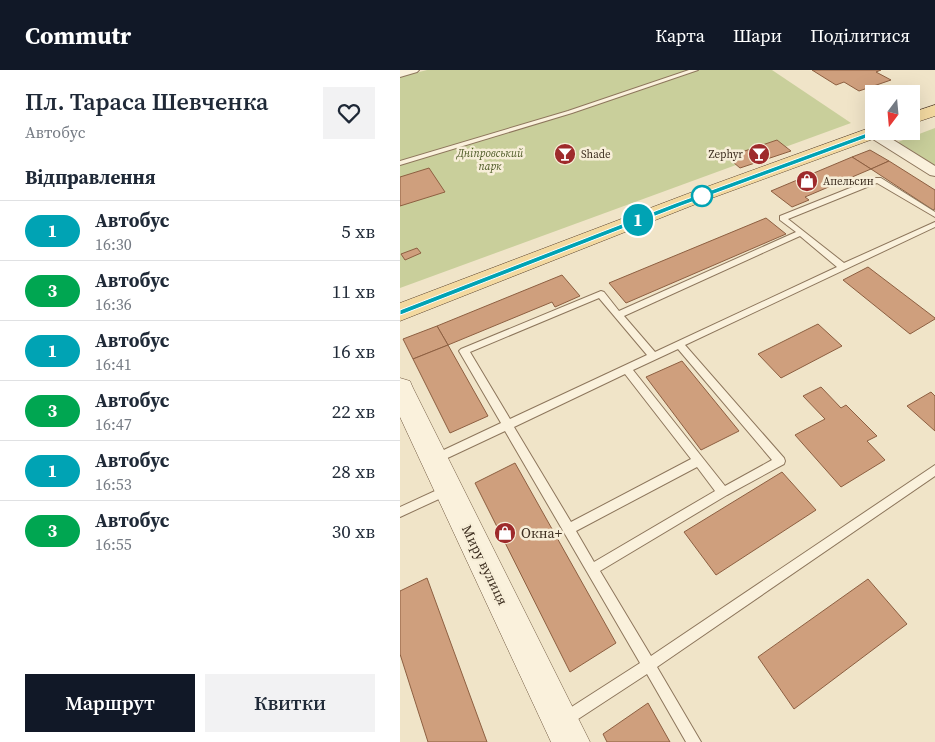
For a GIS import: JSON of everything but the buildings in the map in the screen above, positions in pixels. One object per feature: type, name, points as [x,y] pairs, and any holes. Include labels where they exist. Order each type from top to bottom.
[{"type":"main road","points":[[920,116],[935,110]]},
{"type":"main road","points":[[400,312],[694,198],[865,136]]},
{"type":"street","points":[[400,73],[412,70]]},
{"type":"street","points":[[887,140],[935,172]]},
{"type":"street","name":"Миру вулиця","points":[[400,388],[566,732]]},
{"type":"lane","points":[[400,164],[570,112],[696,70]]},
{"type":"lane","points":[[843,267],[800,234],[783,218],[878,180],[935,215]]},
{"type":"lane","points":[[434,460],[935,224]]},
{"type":"lane","points":[[618,314],[800,234]]},
{"type":"lane","points":[[653,356],[601,294],[464,351],[694,742]]},
{"type":"lane","points":[[593,570],[723,492],[780,461],[679,344]]},
{"type":"lane","points":[[627,369],[723,492]]},
{"type":"lane","points":[[569,529],[698,461]]},
{"type":"lane","points":[[566,732],[649,665],[935,470]]},
{"type":"lane","points":[[400,512],[449,490]]},
{"type":"green space","name":"Дніпровський парк","points":[[427,70],[772,70],[851,123],[400,288],[400,77]]},
{"type":"green space","points":[[935,128],[935,165],[898,142],[903,140],[920,140],[920,134]]},
{"type":"bus line","name":"1","points":[[400,312],[679,204],[865,136]]},
{"type":"place","name":"Shade","points":[[565,154]]},
{"type":"place","name":"Zephyr","points":[[759,154]]},
{"type":"place","name":"Апельсин","points":[[807,181]]},
{"type":"place","name":"Окна+","points":[[505,533]]}]
